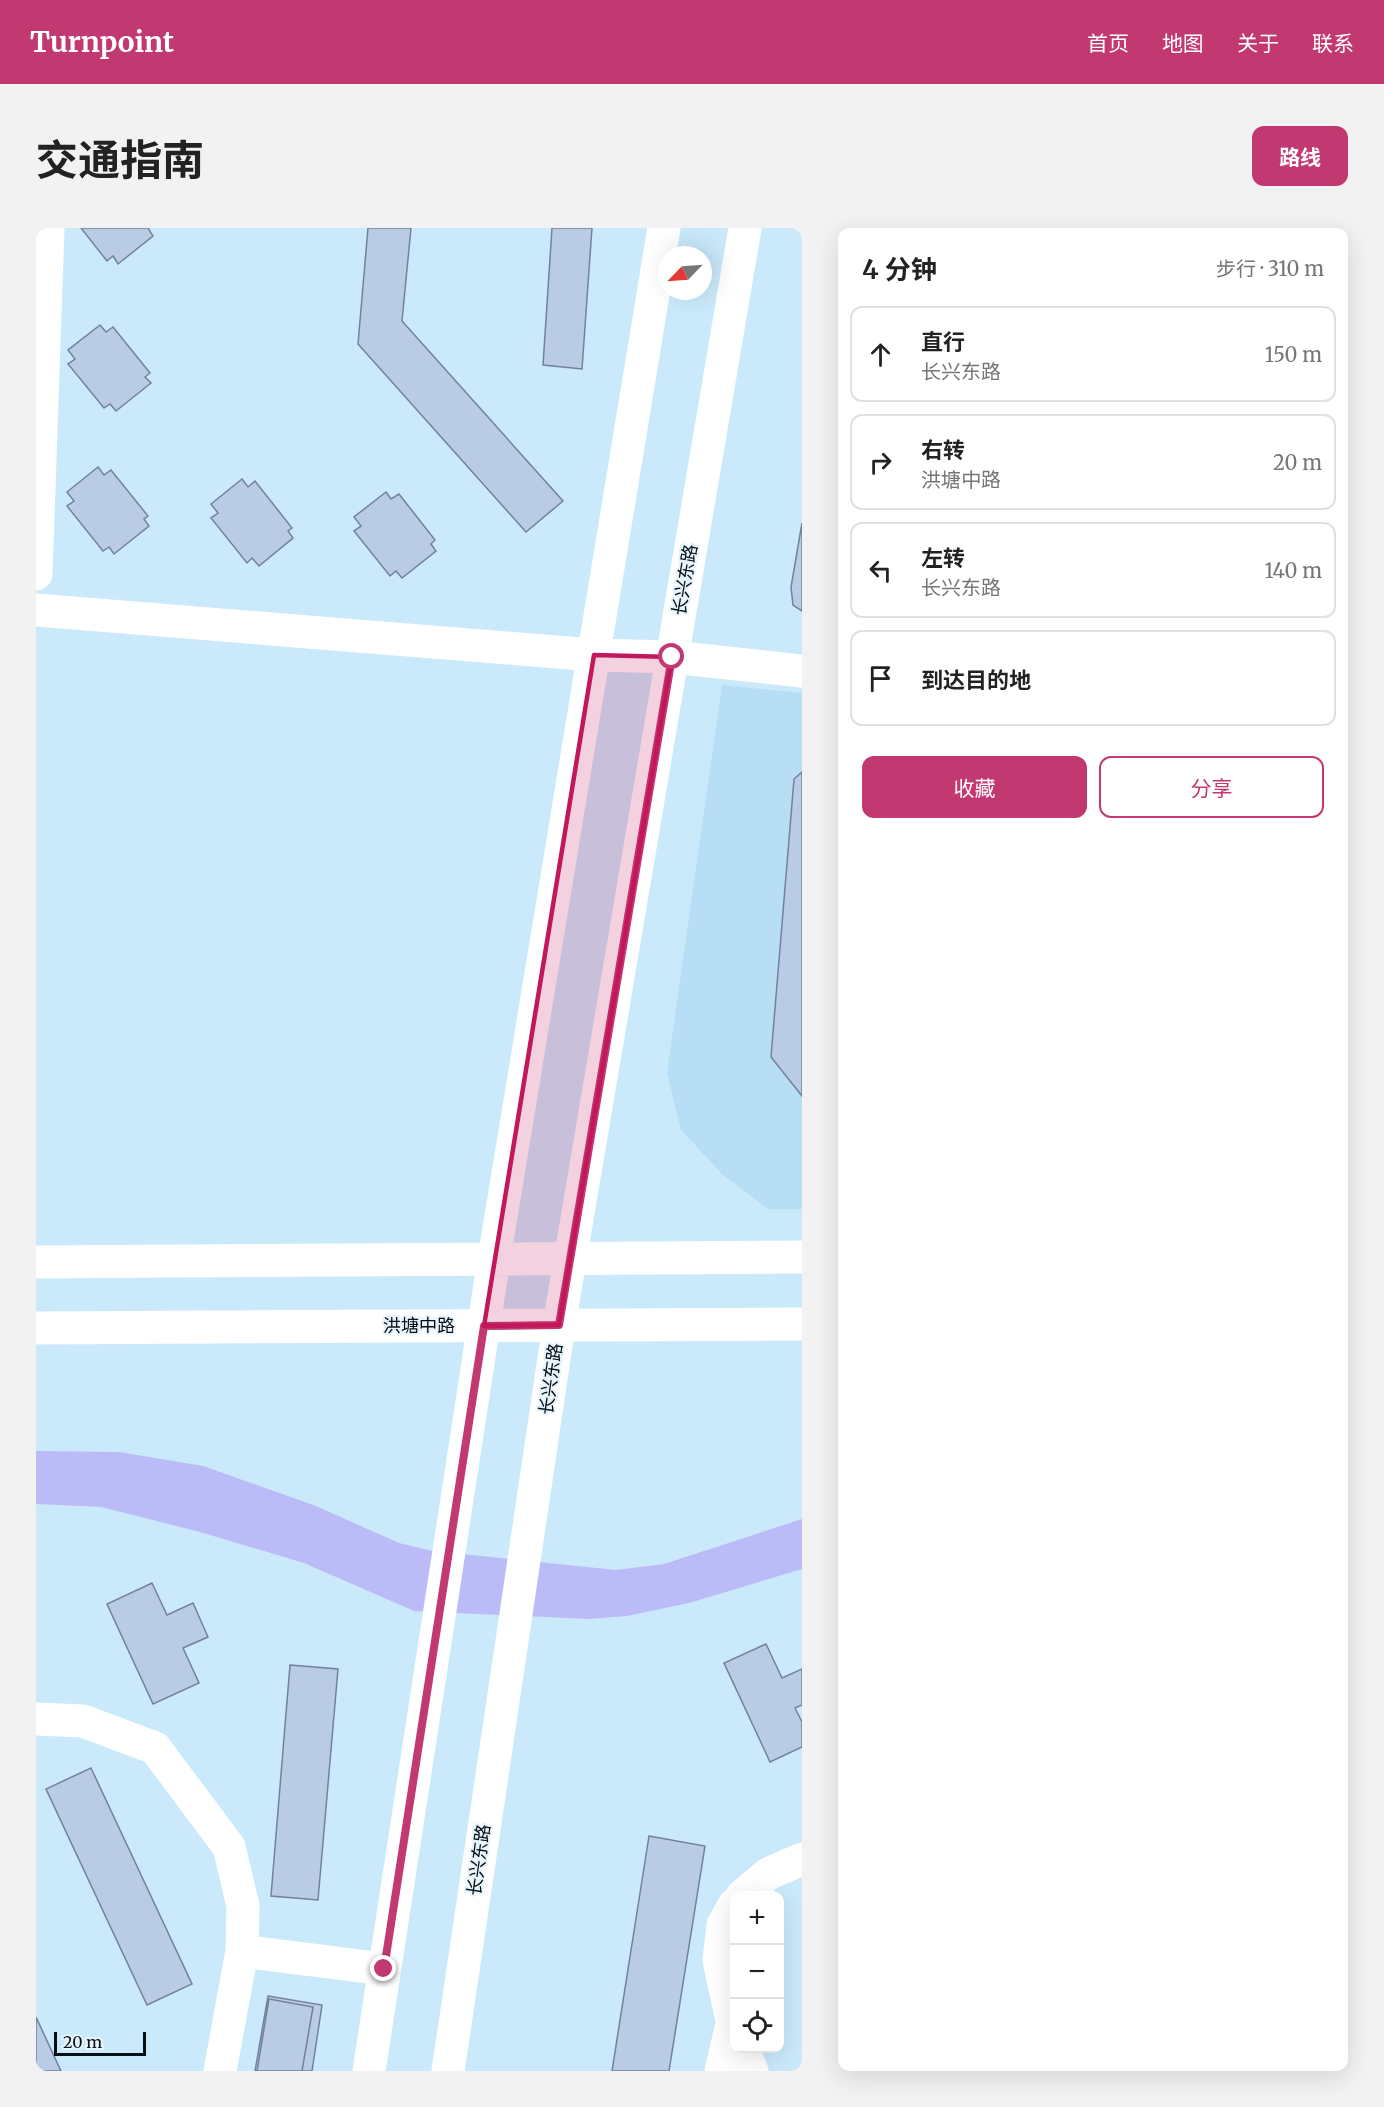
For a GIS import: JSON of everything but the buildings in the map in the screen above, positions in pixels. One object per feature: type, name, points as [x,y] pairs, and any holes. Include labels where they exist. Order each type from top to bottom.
[{"type":"main road","points":[[36,574],[48,228]]},
{"type":"main road","points":[[369,2071],[494,1259],[664,228]]},
{"type":"main road","name":"长兴东路","points":[[448,2071],[559,1325],[745,228]]},
{"type":"main road","points":[[36,610],[594,656],[672,657],[802,671]]},
{"type":"main road","points":[[36,1262],[802,1257]]},
{"type":"main road","name":"洪塘中路","points":[[36,1328],[802,1324]]},
{"type":"main road","points":[[36,1719],[83,1721],[155,1748],[229,1847],[243,1906],[242,1952],[220,2071]]},
{"type":"main road","points":[[748,1891],[768,1874],[802,1859]]},
{"type":"main road","points":[[730,1914],[723,1926],[719,1960],[730,2008]]},
{"type":"main road","points":[[242,1952],[384,1969]]},
{"type":"main road","points":[[721,2071],[730,2049]]},
{"type":"main road","points":[[744,2053],[752,2071]]},
{"type":"highlighted area","points":[[594,655],[672,657],[559,1325],[484,1326]]},
{"type":"shaded area","points":[[722,685],[802,693],[802,1209],[768,1209],[722,1174],[681,1130],[667,1073]]},
{"type":"water","points":[[36,1451],[119,1452],[203,1466],[316,1506],[399,1543],[433,1551],[616,1570],[664,1564],[802,1519],[802,1569],[689,1603],[627,1616],[588,1619],[414,1611],[304,1563],[200,1532],[101,1507],[36,1504]]},
{"type":"route","points":[[384,1969],[484,1326],[559,1325],[672,657]]}]
